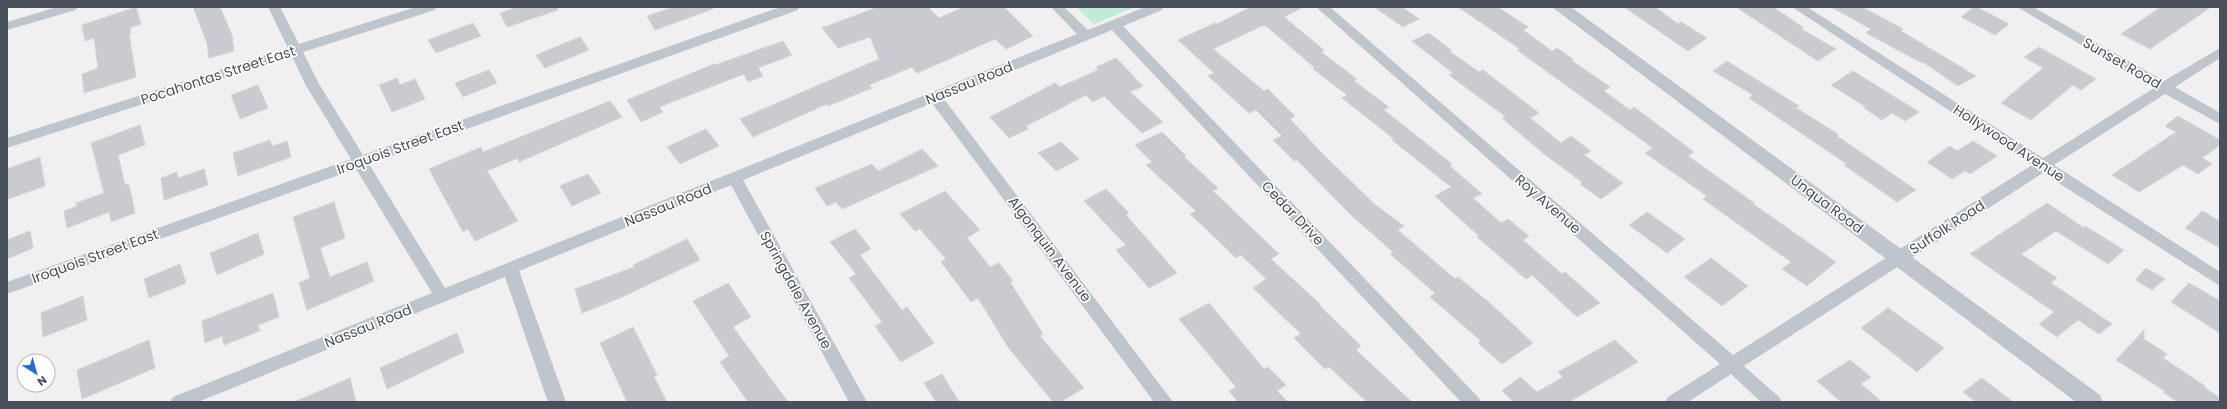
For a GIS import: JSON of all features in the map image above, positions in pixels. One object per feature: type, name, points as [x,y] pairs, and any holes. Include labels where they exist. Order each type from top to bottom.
[{"type":"street","points":[[7,26],[71,7]]},
{"type":"street","points":[[274,7],[312,84],[442,296]]},
{"type":"street","name":"Pocahontas Street East","points":[[7,143],[430,7]]},
{"type":"street","name":"Iroquois Street East","points":[[7,288],[793,7]]},
{"type":"street","points":[[1057,7],[1086,36]]},
{"type":"street","name":"Nassau Road","points":[[179,402],[1157,7]]},
{"type":"street","name":"Roy Avenue","points":[[1322,7],[1699,335],[1773,402]]},
{"type":"street","name":"Unqua Road","points":[[1560,7],[2092,402]]},
{"type":"street","name":"Hollywood Avenue","points":[[1798,7],[2220,280]]},
{"type":"street","name":"Sunset Road","points":[[2024,7],[2220,119]]},
{"type":"street","name":"Cedar Drive","points":[[1114,24],[1472,402]]},
{"type":"street","name":"Suffolk Road","points":[[1674,402],[2220,52]]},
{"type":"street","name":"Algonquin Avenue","points":[[935,97],[1164,402]]},
{"type":"street","name":"Springdale Avenue","points":[[734,178],[858,402]]},
{"type":"street","points":[[510,268],[557,402]]},
{"type":"green space","points":[[1076,7],[1135,7],[1094,24]]},
{"type":"building","points":[[136,7],[141,24],[130,28],[131,34],[129,34],[136,77],[84,93],[82,74],[98,68],[94,38],[85,41],[82,25]]},
{"type":"building","points":[[193,7],[220,7],[232,35],[234,51],[209,58],[207,43]]},
{"type":"building","points":[[517,7],[557,7],[558,10],[507,27],[500,13]]},
{"type":"building","points":[[674,7],[712,7],[713,9],[655,30],[647,16]]},
{"type":"building","points":[[878,7],[928,7],[939,18],[964,7],[1004,7],[1033,36],[1006,49],[995,39],[917,73],[912,67],[869,85],[872,88],[828,106],[827,104],[753,137],[740,119],[879,59],[870,37],[838,48],[822,28]]},
{"type":"building","points":[[1251,7],[1303,7],[1284,17],[1324,50],[1321,52],[1357,79],[1354,81],[1389,107],[1384,110],[1452,164],[1450,166],[1482,194],[1473,198],[1501,223],[1508,219],[1529,236],[1523,240],[1562,274],[1565,272],[1600,303],[1577,317],[1532,275],[1526,279],[1477,237],[1479,236],[1435,196],[1451,187],[1342,98],[1347,95],[1313,69],[1315,68],[1266,26],[1262,26],[1213,49],[1264,91],[1268,89],[1295,116],[1290,119],[1319,150],[1373,203],[1404,226],[1398,230],[1455,279],[1458,277],[1492,305],[1533,343],[1502,364],[1478,343],[1481,341],[1430,297],[1435,293],[1390,254],[1393,252],[1352,216],[1297,160],[1294,161],[1273,140],[1282,136],[1256,110],[1249,113],[1208,76],[1214,73],[1178,40],[1215,23],[1217,24]]},
{"type":"building","points":[[1374,7],[1402,7],[1419,19],[1403,27]]},
{"type":"building","points":[[1458,7],[1498,7],[1528,27],[1523,30],[1552,51],[1557,48],[1573,59],[1571,60],[1610,87],[1604,91],[1630,110],[1634,107],[1694,152],[1688,156],[1836,262],[1807,286],[1782,269],[1791,262],[1703,199],[1707,196],[1645,153],[1653,148],[1517,50],[1520,49]]},
{"type":"building","points":[[1624,7],[1655,7],[1678,24],[1681,22],[1707,38],[1688,51]]},
{"type":"building","points":[[1736,7],[1773,7],[1804,28],[1801,29],[1836,49],[1818,61]]},
{"type":"building","points":[[1831,7],[1862,7],[1903,29],[1901,31],[1976,76],[1958,86],[1923,62],[1922,63],[1866,33],[1871,29]]},
{"type":"building","points":[[1974,7],[1977,7],[2009,24],[1995,35],[1961,17]]},
{"type":"building","points":[[2161,7],[2211,7],[2150,49],[2121,34]]},
{"type":"building","points":[[473,23],[481,36],[436,53],[428,40]]},
{"type":"building","points":[[1429,33],[1451,50],[1449,51],[1479,72],[1483,70],[1539,113],[1530,118],[1561,143],[1571,136],[1591,151],[1584,155],[1623,183],[1601,199],[1580,184],[1582,182],[1544,154],[1502,118],[1506,117],[1449,75],[1453,73],[1412,41]]},
{"type":"building","points":[[580,37],[589,50],[545,68],[536,55]]},
{"type":"building","points":[[783,41],[792,55],[758,68],[763,76],[748,82],[744,74],[659,107],[663,112],[641,122],[627,100],[714,64],[715,65]]},
{"type":"building","points":[[2039,47],[2096,79],[2081,90],[2073,85],[2031,120],[2001,103],[2043,68],[2024,57]]},
{"type":"building","points":[[1116,58],[1143,86],[1130,92],[1163,122],[1142,133],[1104,96],[1093,102],[1086,95],[1026,126],[1028,129],[1009,138],[990,117],[1055,83],[1060,87],[1098,70],[1096,67]]},
{"type":"building","points":[[1727,61],[1799,106],[1796,108],[1838,134],[1837,136],[1916,190],[1897,202],[1844,165],[1847,164],[1749,98],[1753,95],[1713,71]]},
{"type":"building","points":[[489,70],[497,83],[463,97],[455,83]]},
{"type":"building","points":[[1853,71],[1919,112],[1905,121],[1892,113],[1882,120],[1864,108],[1866,107],[1831,85]]},
{"type":"building","points":[[397,78],[400,85],[415,79],[425,99],[392,112],[379,85]]},
{"type":"building","points":[[258,85],[268,108],[240,119],[231,95]]},
{"type":"building","points":[[610,101],[622,117],[519,162],[518,158],[487,171],[518,221],[475,241],[468,229],[463,232],[429,169],[481,147],[483,152]]},
{"type":"building","points":[[2178,116],[2220,140],[2220,145],[2202,158],[2212,164],[2198,174],[2183,165],[2139,192],[2112,175],[2176,132],[2165,126]]},
{"type":"building","points":[[140,125],[145,145],[118,155],[125,185],[129,184],[135,213],[111,222],[109,212],[67,228],[64,211],[77,206],[76,203],[104,193],[91,143]]},
{"type":"building","points":[[706,129],[719,146],[680,164],[667,147]]},
{"type":"building","points":[[1162,132],[1186,156],[1184,157],[1218,188],[1213,191],[1279,254],[1271,259],[1320,304],[1319,305],[1361,346],[1356,350],[1412,402],[1367,402],[1329,367],[1325,369],[1294,338],[1301,334],[1253,288],[1266,279],[1241,255],[1236,258],[1190,214],[1196,211],[1146,165],[1152,162],[1135,145]]},
{"type":"building","points":[[270,140],[272,146],[287,141],[291,157],[238,176],[233,153]]},
{"type":"building","points":[[1973,141],[1997,156],[1970,174],[1965,171],[1952,179],[1927,162],[1950,146],[1957,151]]},
{"type":"building","points":[[1061,142],[1079,159],[1056,171],[1038,153]]},
{"type":"building","points":[[922,149],[938,166],[842,209],[836,202],[827,206],[815,188],[872,164],[878,171]]},
{"type":"building","points":[[40,157],[45,186],[8,199],[7,169]]},
{"type":"building","points":[[204,169],[208,185],[164,200],[161,178],[177,172],[178,178]]},
{"type":"building","points":[[588,174],[601,193],[572,206],[560,186]]},
{"type":"building","points":[[1106,189],[1129,213],[1126,215],[1177,273],[1149,288],[1116,250],[1126,245],[1084,201]]},
{"type":"building","points":[[945,191],[980,230],[967,238],[990,267],[999,263],[1013,281],[1010,282],[1043,334],[1040,336],[1084,388],[1060,402],[1053,402],[1008,347],[978,298],[971,302],[941,262],[946,259],[920,229],[915,231],[900,214]]},
{"type":"building","points":[[334,202],[345,238],[320,248],[330,277],[367,262],[374,281],[307,310],[299,283],[310,278],[293,217]]},
{"type":"building","points":[[2047,203],[2084,228],[2085,226],[2124,250],[2108,264],[2056,231],[2021,254],[2057,278],[2051,283],[2112,324],[2099,334],[2078,320],[2057,337],[2039,324],[2054,312],[1970,254]]},
{"type":"building","points":[[2202,211],[2220,221],[2220,248],[2185,228]]},
{"type":"building","points":[[1647,212],[1685,239],[1667,253],[1629,225]]},
{"type":"building","points":[[855,229],[871,249],[860,255],[902,310],[907,307],[934,343],[901,362],[875,326],[882,322],[849,278],[856,274],[830,242]]},
{"type":"building","points":[[30,231],[33,248],[7,259],[7,240]]},
{"type":"building","points":[[258,233],[264,254],[217,275],[210,253]]},
{"type":"building","points":[[687,239],[700,260],[622,297],[582,313],[575,289],[634,267],[633,265]]},
{"type":"building","points":[[1711,258],[1748,286],[1722,306],[1684,277]]},
{"type":"building","points":[[180,264],[186,283],[149,298],[144,279]]},
{"type":"building","points":[[2146,268],[2165,279],[2152,290],[2135,280]]},
{"type":"building","points":[[728,283],[751,317],[733,327],[788,402],[748,402],[720,362],[729,356],[693,301]]},
{"type":"building","points":[[2189,283],[2220,301],[2220,333],[2171,302]]},
{"type":"building","points":[[273,293],[279,317],[258,325],[260,331],[224,345],[222,336],[205,343],[202,321]]},
{"type":"building","points":[[83,296],[87,320],[43,337],[41,313]]},
{"type":"building","points":[[1209,303],[1264,369],[1268,367],[1286,385],[1277,391],[1288,402],[1238,402],[1229,391],[1236,387],[1179,319]]},
{"type":"building","points":[[1888,308],[1944,348],[1917,372],[1861,328]]},
{"type":"building","points":[[633,327],[657,375],[654,377],[667,402],[627,402],[600,343]]},
{"type":"building","points":[[2144,330],[2144,339],[2167,354],[2163,358],[2205,386],[2204,387],[2220,398],[2220,402],[2177,402],[2163,392],[2165,391],[2116,360]]},
{"type":"building","points":[[457,333],[464,352],[387,389],[380,368]]},
{"type":"building","points":[[149,340],[155,368],[82,399],[77,370]]},
{"type":"building","points":[[1615,340],[1638,362],[1569,402],[1514,402],[1502,391],[1520,377],[1537,392],[1563,377],[1558,372]]},
{"type":"building","points":[[1850,360],[1871,377],[1861,384],[1882,402],[1841,402],[1817,381]]},
{"type":"building","points":[[942,374],[959,402],[936,402],[924,383]]},
{"type":"building","points":[[350,378],[356,402],[294,402]]},
{"type":"building","points":[[1982,378],[2013,402],[1976,402],[1963,392]]}]
